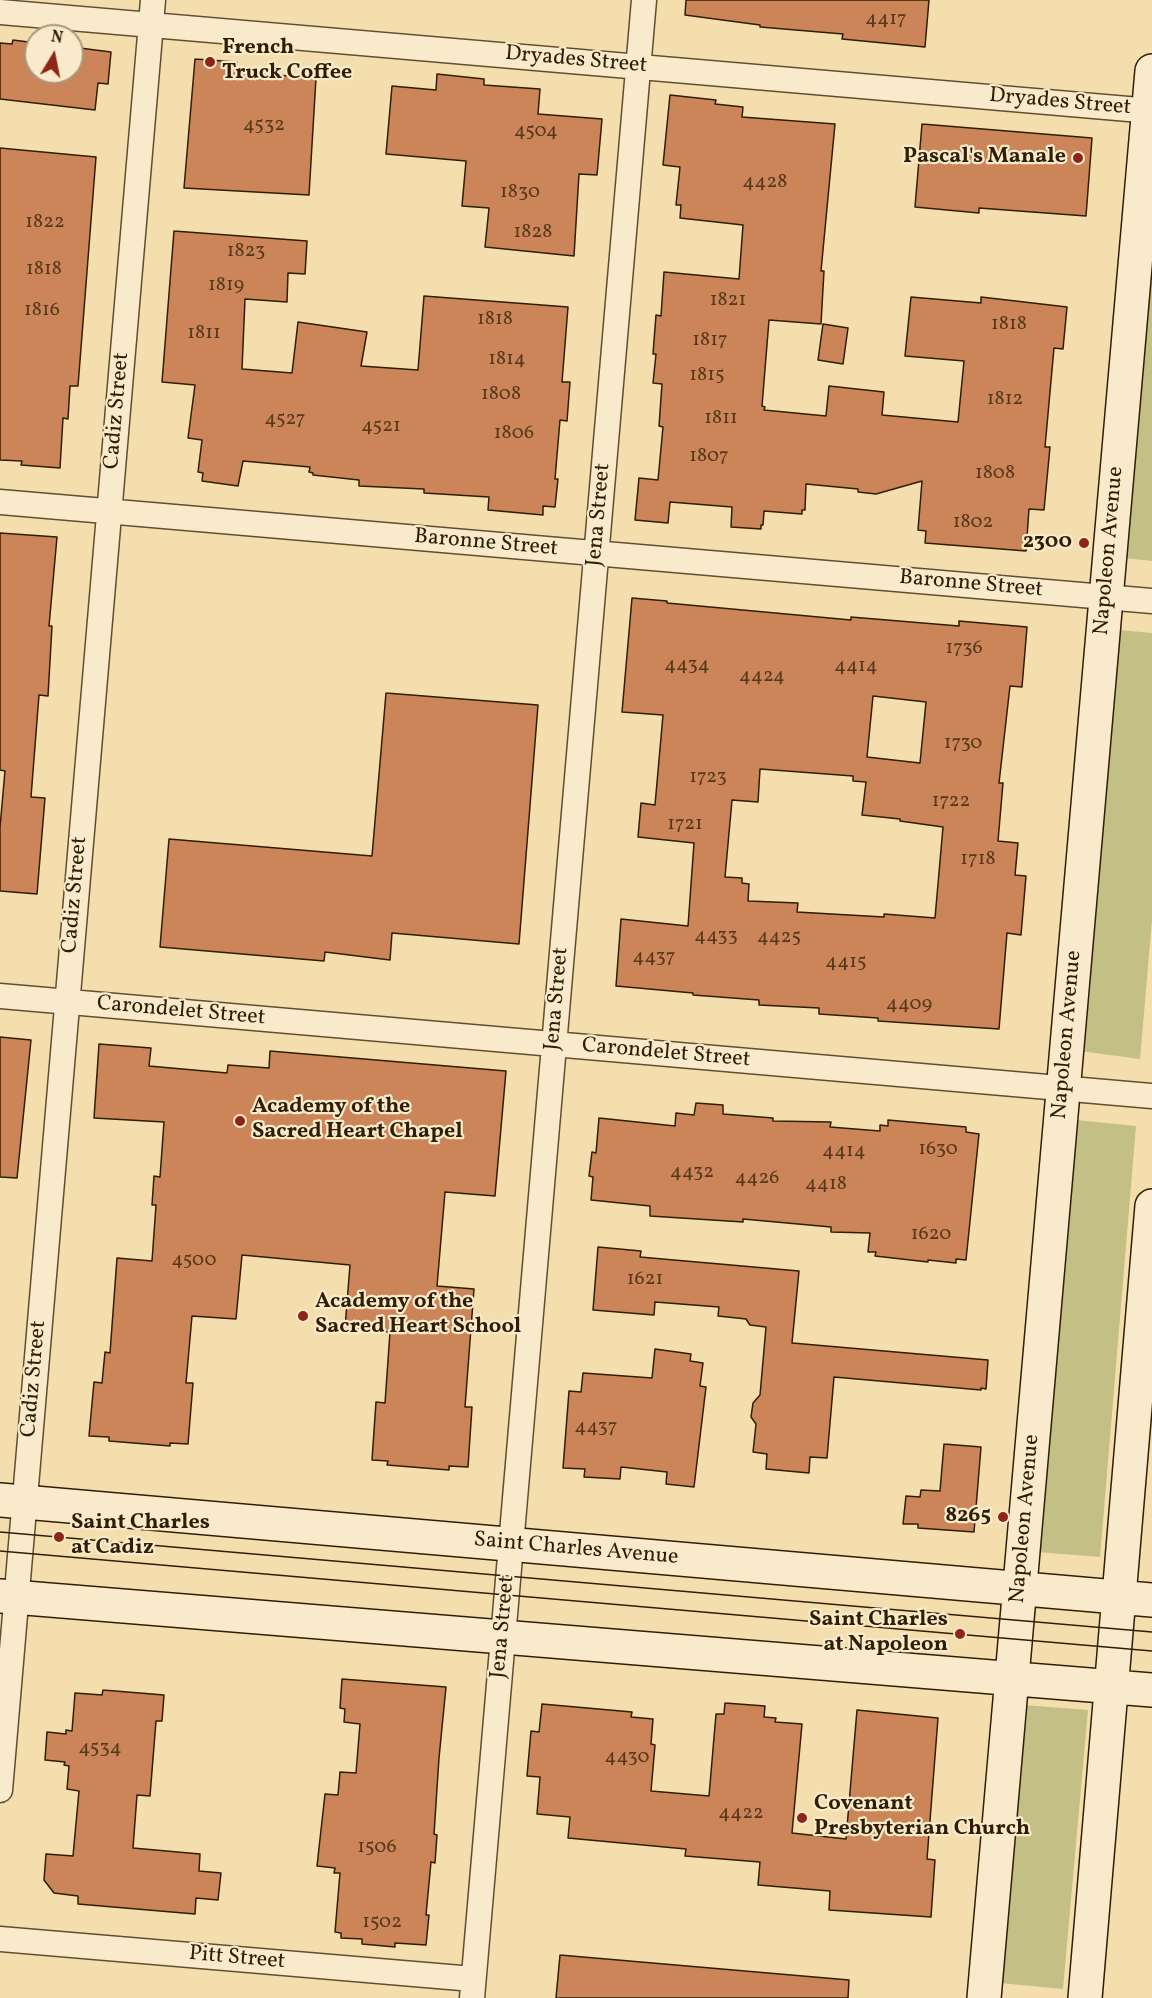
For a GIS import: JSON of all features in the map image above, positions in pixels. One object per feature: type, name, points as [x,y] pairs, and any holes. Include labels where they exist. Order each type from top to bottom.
[{"type":"main road","name":"Napoleon Avenue","points":[[984,1998],[1152,72]]},
{"type":"main road","points":[[1085,1998],[1152,1206]]},
{"type":"main road","name":"Saint Charles Avenue","points":[[12,1501],[1152,1600]]},
{"type":"main road","points":[[8,1597],[1152,1690]]},
{"type":"street","name":"Cadiz Street","points":[[0,1790],[12,1501],[67,1002],[153,0]]},
{"type":"street","name":"Jena Street","points":[[473,1988],[644,0]]},
{"type":"street","name":"Dryades Street","points":[[0,12],[1150,111]]},
{"type":"street","name":"Baronne Street","points":[[0,502],[1152,601]]},
{"type":"street","name":"Carondelet Street","points":[[0,996],[1152,1096]]},
{"type":"street","name":"Pitt Street","points":[[0,1939],[473,1988]]},
{"type":"shaded area","points":[[1152,228],[1152,561],[1124,558]]},
{"type":"shaded area","points":[[1119,630],[1152,633],[1152,920],[1140,1059],[1080,1051]]},
{"type":"shaded area","points":[[1076,1120],[1136,1126],[1100,1557],[1037,1552]]},
{"type":"shaded area","points":[[1023,1705],[1088,1710],[1063,1989],[1000,1983]]},
{"type":"building","points":[[686,0],[929,0],[925,47],[842,39],[843,34],[760,27],[760,25],[685,15]]},
{"type":"building","points":[[13,40],[24,41],[24,84],[84,84],[84,49],[111,52],[108,84],[98,83],[95,110],[0,99],[0,43],[12,44]]},
{"type":"building","points":[[195,59],[237,62],[236,72],[316,78],[309,195],[184,188]]},
{"type":"building","points":[[437,74],[484,79],[484,85],[540,89],[538,114],[602,119],[597,175],[579,174],[574,256],[485,247],[489,208],[462,206],[466,161],[386,154],[392,86],[436,90]]},
{"type":"building","points":[[670,95],[716,100],[715,104],[743,107],[742,117],[835,124],[821,271],[824,271],[821,324],[769,320],[762,406],[765,407],[764,410],[826,416],[829,386],[884,392],[882,415],[958,422],[964,361],[905,356],[911,297],[981,303],[981,297],[1067,307],[1063,349],[1054,348],[1045,447],[1050,447],[1044,510],[1029,509],[1026,551],[925,543],[926,531],[918,530],[922,481],[876,494],[858,492],[858,489],[806,484],[805,510],[802,510],[802,514],[764,511],[761,529],[731,527],[732,507],[670,502],[668,523],[635,520],[639,478],[658,480],[663,427],[659,426],[662,384],[653,383],[656,354],[653,354],[656,315],[661,316],[664,272],[739,279],[743,225],[680,218],[681,205],[676,205],[680,167],[663,165]]},
{"type":"building","points":[[922,124],[1092,138],[1086,216],[979,208],[979,213],[915,207]]},
{"type":"building","points":[[0,148],[96,157],[78,386],[70,386],[68,419],[63,418],[60,468],[21,465],[22,461],[0,460]]},
{"type":"building","points":[[174,231],[307,241],[305,274],[288,273],[287,302],[245,299],[242,369],[292,373],[298,322],[367,332],[361,366],[418,370],[424,296],[568,307],[562,382],[570,382],[567,421],[560,420],[555,507],[543,506],[543,515],[488,510],[489,497],[424,493],[424,489],[359,486],[359,480],[313,475],[309,472],[310,467],[243,461],[238,486],[202,481],[203,473],[198,472],[202,440],[188,438],[195,385],[162,382]]},
{"type":"building","points":[[823,324],[848,328],[843,364],[818,360]]},
{"type":"building","points":[[0,533],[57,537],[49,626],[52,626],[48,696],[39,695],[31,797],[45,798],[37,894],[0,891],[0,827],[5,771],[0,770]]},
{"type":"building","points":[[632,598],[851,620],[851,617],[959,626],[959,621],[1027,627],[1022,687],[1010,686],[999,783],[1003,783],[998,841],[1018,843],[1015,875],[1026,876],[1021,935],[1007,933],[999,1029],[878,1021],[878,1018],[819,1014],[819,1008],[759,1005],[759,1000],[616,986],[621,919],[688,926],[694,843],[638,837],[641,803],[655,805],[663,715],[622,712]],"holes":[[[873,696],[926,702],[920,763],[867,757]],[[760,769],[853,776],[853,781],[866,782],[862,815],[943,827],[935,918],[797,912],[798,903],[748,901],[749,884],[742,883],[742,878],[725,877],[732,800],[758,802]]]},
{"type":"building","points":[[386,693],[538,705],[519,944],[392,933],[390,960],[325,952],[324,961],[160,947],[169,839],[372,856]]},
{"type":"building","points":[[0,1037],[31,1040],[17,1178],[0,1177]]},
{"type":"building","points":[[99,1044],[151,1048],[149,1066],[227,1073],[228,1065],[269,1068],[270,1051],[506,1071],[495,1196],[445,1192],[437,1286],[474,1289],[465,1407],[472,1407],[468,1467],[449,1466],[449,1470],[387,1465],[388,1461],[372,1460],[376,1402],[385,1403],[390,1332],[345,1328],[350,1265],[242,1255],[236,1319],[192,1316],[186,1383],[193,1383],[188,1444],[170,1443],[170,1446],[109,1441],[109,1437],[89,1436],[94,1382],[102,1383],[105,1352],[110,1353],[117,1258],[152,1261],[156,1205],[152,1205],[154,1176],[160,1177],[164,1122],[94,1118]]},
{"type":"building","points":[[696,1103],[723,1105],[723,1114],[773,1118],[773,1121],[831,1122],[830,1127],[880,1131],[880,1125],[888,1126],[888,1120],[966,1127],[966,1132],[979,1134],[966,1260],[956,1259],[956,1263],[928,1260],[928,1262],[875,1256],[876,1252],[868,1252],[870,1233],[831,1232],[831,1227],[743,1219],[743,1222],[650,1216],[650,1206],[591,1200],[593,1177],[589,1176],[592,1152],[596,1153],[599,1118],[675,1126],[676,1113],[694,1115]]},
{"type":"building","points":[[598,1247],[641,1251],[640,1257],[799,1271],[792,1343],[988,1360],[986,1389],[834,1377],[827,1458],[810,1457],[809,1473],[766,1469],[767,1454],[753,1452],[756,1424],[751,1417],[753,1403],[760,1395],[766,1327],[750,1325],[746,1319],[718,1316],[719,1307],[655,1302],[654,1315],[593,1310]]},
{"type":"building","points":[[655,1349],[691,1354],[690,1361],[703,1363],[700,1386],[706,1387],[694,1487],[666,1484],[667,1472],[621,1467],[620,1479],[584,1477],[585,1469],[563,1468],[569,1391],[581,1392],[583,1373],[652,1378]]},
{"type":"building","points":[[944,1444],[981,1447],[974,1532],[918,1528],[918,1524],[903,1524],[906,1496],[920,1497],[921,1490],[940,1491]]},
{"type":"building","points":[[342,1679],[446,1687],[434,1834],[437,1835],[435,1863],[431,1862],[426,1915],[429,1915],[426,1945],[395,1943],[395,1947],[362,1944],[362,1939],[341,1938],[341,1933],[335,1932],[340,1873],[334,1873],[335,1868],[317,1866],[325,1794],[338,1795],[340,1772],[356,1773],[360,1724],[344,1722],[345,1709],[340,1708]]},
{"type":"building","points":[[103,1690],[164,1695],[162,1721],[156,1721],[150,1796],[137,1795],[133,1848],[200,1854],[199,1871],[221,1873],[218,1900],[196,1898],[195,1914],[78,1904],[78,1896],[54,1893],[44,1880],[46,1854],[73,1856],[79,1791],[67,1789],[69,1766],[64,1765],[65,1762],[45,1760],[47,1732],[66,1734],[66,1730],[72,1731],[75,1693],[102,1695]]},
{"type":"building","points":[[725,1703],[765,1706],[764,1717],[776,1718],[775,1722],[802,1724],[792,1833],[846,1839],[857,1710],[938,1718],[927,1859],[935,1860],[931,1917],[829,1910],[830,1891],[758,1885],[760,1862],[685,1856],[686,1849],[568,1838],[570,1817],[537,1814],[540,1777],[527,1776],[531,1731],[539,1732],[542,1704],[632,1712],[631,1717],[653,1719],[651,1744],[655,1745],[651,1791],[709,1796],[716,1714],[724,1714]]},
{"type":"building","points":[[560,1955],[849,1980],[848,1998],[556,1998]]},
{"type":"tram line","points":[[0,1532],[1152,1632]]},
{"type":"tram line","points":[[0,1551],[1152,1651]]},
{"type":"place","name":"French Truck Coffee","points":[[210,62]]},
{"type":"place","name":"Pascal's Manale","points":[[1078,158]]},
{"type":"place","name":"2300","points":[[1084,543]]},
{"type":"place","name":"Academy of the Sacred Heart Chapel","points":[[240,1121]]},
{"type":"place","name":"Academy of the Sacred Heart School","points":[[303,1316]]},
{"type":"place","name":"8265","points":[[1003,1517]]},
{"type":"place","name":"Saint Charles at Cadiz","points":[[59,1537]]},
{"type":"place","name":"Saint Charles at Napoleon","points":[[960,1634]]},
{"type":"place","name":"Covenant Presbyterian Church","points":[[802,1818]]}]
